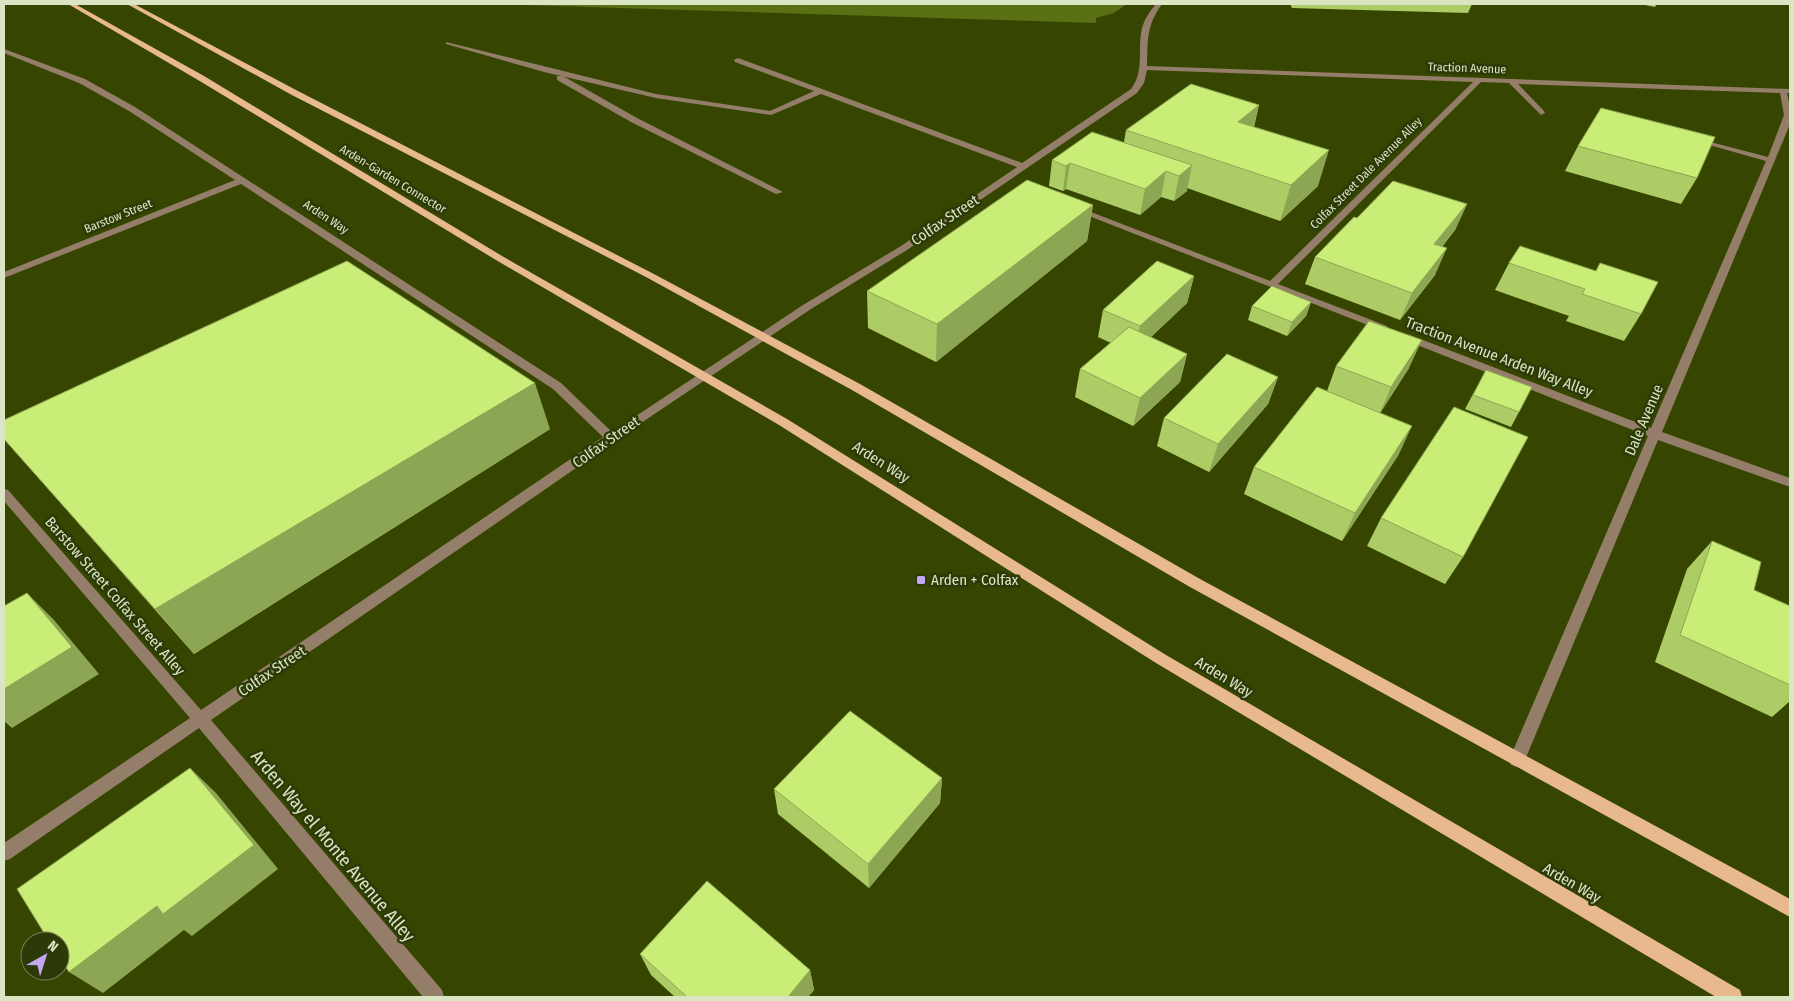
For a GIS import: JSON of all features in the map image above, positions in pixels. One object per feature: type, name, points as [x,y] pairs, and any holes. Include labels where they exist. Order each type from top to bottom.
[{"type":"main road","name":"Arden-Garden Connector","points":[[71,4],[242,102],[491,253],[703,376]]},
{"type":"main road","name":"Arden-Garden Connector","points":[[130,4],[293,92],[649,275],[762,336]]},
{"type":"main road","points":[[762,336],[915,420],[1204,587],[1790,908]]},
{"type":"main road","name":"Arden Way","points":[[703,376],[865,472],[1169,664],[1733,997]]},
{"type":"street","name":"Colfax Street","points":[[4,853],[762,336],[1007,183],[1024,167],[1134,90],[1143,80],[1144,29],[1152,11],[1159,4]]},
{"type":"street","points":[[448,43],[547,70],[656,96],[771,113],[821,91]]},
{"type":"street","name":"Arden Way","points":[[4,51],[53,68],[106,93],[556,386],[612,439]]},
{"type":"street","points":[[738,60],[1024,167]]},
{"type":"street","name":"Traction Avenue","points":[[1144,68],[1787,91]]},
{"type":"street","points":[[547,70],[634,120],[779,192]]},
{"type":"street","name":"Colfax Street Dale Avenue Alley","points":[[1271,285],[1479,80]]},
{"type":"street","points":[[1511,81],[1541,113]]},
{"type":"street","name":"Dale Avenue","points":[[1517,760],[1771,160],[1788,115],[1787,91]]},
{"type":"street","points":[[1699,141],[1771,160]]},
{"type":"street","name":"Barstow Street","points":[[4,275],[242,180]]},
{"type":"street","name":"Traction Avenue Arden Way Alley","points":[[1067,206],[1655,434],[1790,484]]},
{"type":"street","name":"Barstow Street Colfax Street Alley","points":[[4,493],[201,720]]},
{"type":"street","name":"Arden Way el Monte Avenue Alley","points":[[201,720],[435,997]]},
{"type":"green space","points":[[492,4],[1127,4],[1114,13],[1096,18],[1096,23]]},
{"type":"building","points":[[1191,84],[1259,105],[1238,122],[1329,150],[1291,185],[1126,130]]},
{"type":"building","points":[[1601,108],[1715,137],[1697,178],[1578,146]]},
{"type":"building","points":[[1092,132],[1192,165],[1179,176],[1166,171],[1145,189],[1070,163],[1066,166],[1052,160]]},
{"type":"building","points":[[1027,180],[1093,205],[937,324],[867,291]]},
{"type":"building","points":[[1393,181],[1467,204],[1434,244],[1447,248],[1412,293],[1315,257]]},
{"type":"building","points":[[1520,246],[1596,271],[1600,263],[1658,282],[1641,314],[1582,294],[1585,289],[1509,263]]},
{"type":"building","points":[[347,261],[535,383],[155,609],[4,439],[4,420]]},
{"type":"building","points":[[1157,261],[1194,276],[1140,326],[1103,310]]},
{"type":"building","points":[[1272,286],[1311,302],[1292,322],[1252,306]]},
{"type":"building","points":[[1369,321],[1422,340],[1391,387],[1336,366]]},
{"type":"building","points":[[1129,327],[1187,354],[1140,398],[1080,369]]},
{"type":"building","points":[[1227,354],[1278,377],[1218,444],[1164,418]]},
{"type":"building","points":[[1486,370],[1532,387],[1519,412],[1473,395]]},
{"type":"building","points":[[1317,387],[1412,426],[1355,513],[1254,467]]},
{"type":"building","points":[[1454,407],[1528,437],[1463,557],[1381,518]]},
{"type":"building","points":[[1712,541],[1761,562],[1754,590],[1790,606],[1790,685],[1680,635]]},
{"type":"building","points":[[27,593],[72,647],[4,689],[4,606]]},
{"type":"building","points":[[850,711],[942,778],[868,864],[774,789]]},
{"type":"building","points":[[190,768],[254,845],[163,914],[157,906],[70,971],[70,931],[43,931],[17,889]]},
{"type":"building","points":[[707,881],[810,970],[788,997],[687,997],[640,954]]},
{"type":"place","name":"Arden + Colfax","points":[[921,580]]}]
